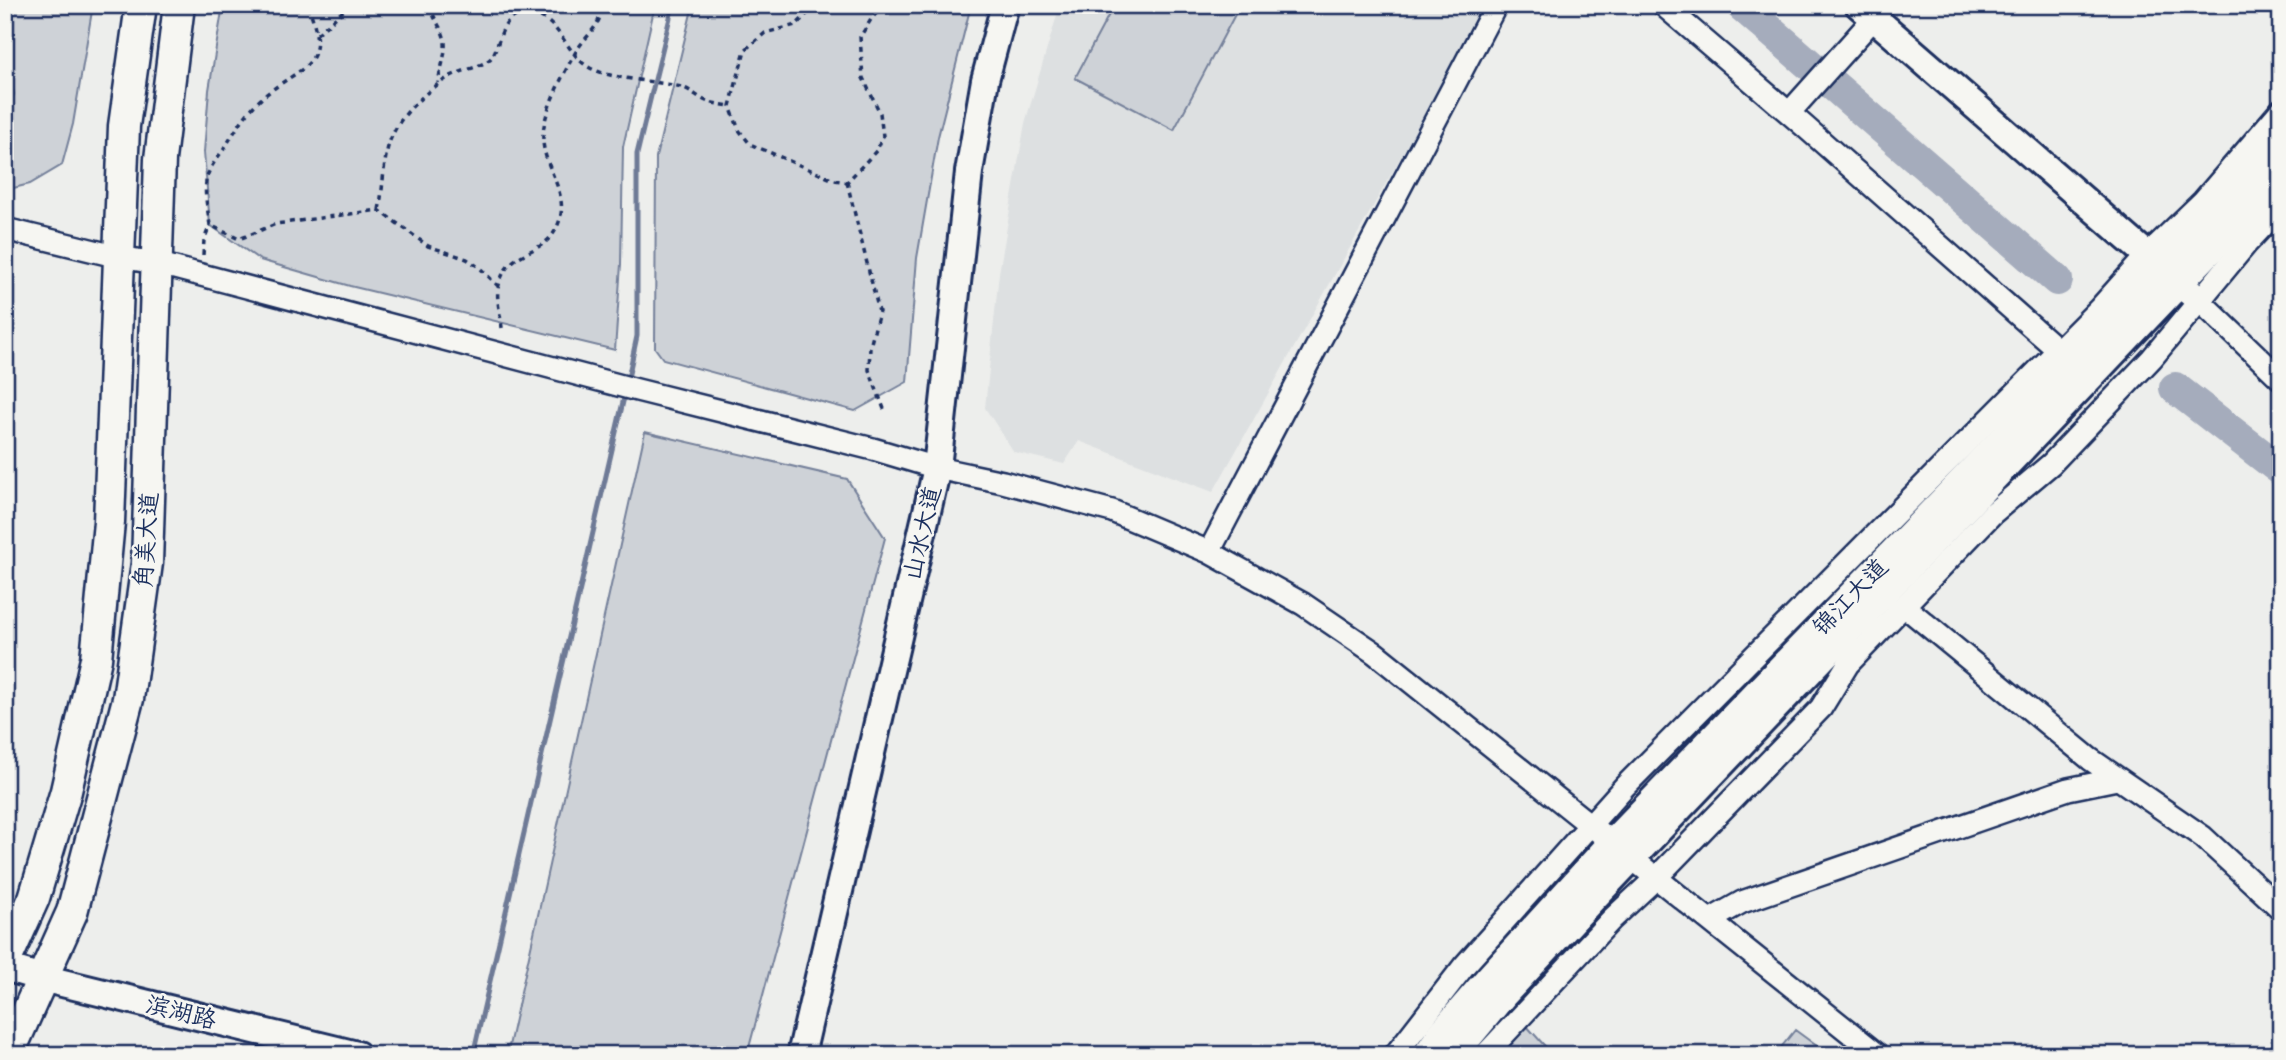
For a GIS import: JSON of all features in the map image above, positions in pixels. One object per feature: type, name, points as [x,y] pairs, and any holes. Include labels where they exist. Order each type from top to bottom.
[{"type":"main road","name":"角美大道","points":[[5,965],[38,885],[66,791],[96,659],[109,522],[124,127],[141,5]]},
{"type":"main road","name":"角美大道","points":[[8,1055],[72,912],[128,699],[147,563],[160,159],[179,5]]},
{"type":"street","name":"山水大道","points":[[801,1055],[937,468],[970,172],[985,80],[1005,5]]},
{"type":"street","points":[[1209,552],[1496,5]]},
{"type":"street","points":[[1663,5],[1796,106],[2058,350]]},
{"type":"street","points":[[1796,106],[1846,49],[1867,12],[2164,268],[2281,379]]},
{"type":"street","points":[[1395,1055],[1464,966],[1645,766],[2058,350],[2164,268],[2203,201],[2281,110]]},
{"type":"street","name":"锦江大道","points":[[1454,1055],[1623,850],[2281,144]]},
{"type":"street","name":"锦江大道","points":[[2164,268],[2281,177]]},
{"type":"street","points":[[1485,1055],[1612,919],[1657,877],[1821,708],[1848,664],[1993,513],[2051,464],[2152,358],[2281,207]]},
{"type":"street","points":[[5,229],[119,257],[156,263],[637,390],[873,449],[937,468],[1003,481],[1112,511],[1209,552],[1303,604],[1375,653],[1878,1055]]},
{"type":"street","points":[[1904,606],[2090,759],[2203,837],[2281,909]]},
{"type":"street","points":[[1710,920],[1742,902],[2068,789],[2117,779]]},
{"type":"street","name":"锦江大道","points":[[1426,1055],[1441,1033],[1490,976],[1623,850]]},
{"type":"street","name":"滨湖路","points":[[5,965],[42,978],[357,1055]]},
{"type":"path","points":[[202,275],[204,240],[210,225],[205,180],[249,112],[264,96],[297,75],[314,57],[317,34],[308,5]]},
{"type":"path","points":[[317,34],[349,5]]},
{"type":"path","points":[[431,5],[435,20],[444,35],[445,47],[438,85]]},
{"type":"path","points":[[524,15],[525,5]]},
{"type":"path","points":[[502,328],[498,286],[509,265],[519,255],[547,243],[557,229],[562,212],[561,192],[546,157],[542,136],[546,113],[574,55],[601,20],[603,5]]},
{"type":"path","points":[[816,5],[796,25],[765,33],[746,50],[730,106],[739,130],[750,144],[834,180],[847,182]]},
{"type":"path","points":[[847,182],[877,150],[883,136],[880,113],[863,78],[860,37],[884,5]]},
{"type":"path","points":[[379,210],[391,136],[408,111],[457,71],[489,59],[495,52],[500,33],[505,26],[524,15],[541,18],[552,26],[574,55],[602,74],[680,87],[709,102],[730,106]]},
{"type":"path","points":[[847,182],[879,312],[870,347],[869,370],[884,409]]},
{"type":"path","points":[[210,225],[239,239],[276,224],[379,210],[428,246],[467,259],[481,268],[498,286]]},
{"type":"shaded area","points":[[5,5],[93,5],[73,124],[62,165],[30,184],[5,190],[5,124],[14,94],[5,54]]},
{"type":"shaded area","points":[[223,5],[655,5],[623,147],[621,264],[615,350],[350,286],[260,260],[210,225],[204,152],[209,90]]},
{"type":"shaded area","points":[[693,5],[971,5],[938,137],[917,258],[907,382],[855,411],[663,359],[655,348],[656,157]]},
{"type":"shaded area","points":[[1060,5],[1486,5],[1213,492],[1079,441],[1064,464],[1014,452],[985,408],[999,273],[1025,123]]},
{"type":"shaded area","points":[[1114,5],[1240,5],[1174,130],[1075,78]]},
{"type":"shaded area","points":[[645,432],[847,479],[885,538],[747,1055],[507,1055]]},
{"type":"shaded area","points":[[1525,1024],[1553,1055],[1502,1055]]},
{"type":"shaded area","points":[[1795,1030],[1829,1055],[1775,1055]]},
{"type":"waterway","points":[[627,383],[637,336],[637,154],[673,5]]},
{"type":"waterway","points":[[1741,5],[2057,280]]},
{"type":"waterway","points":[[2175,388],[2281,470]]},
{"type":"waterway","points":[[473,1055],[625,393]]}]
